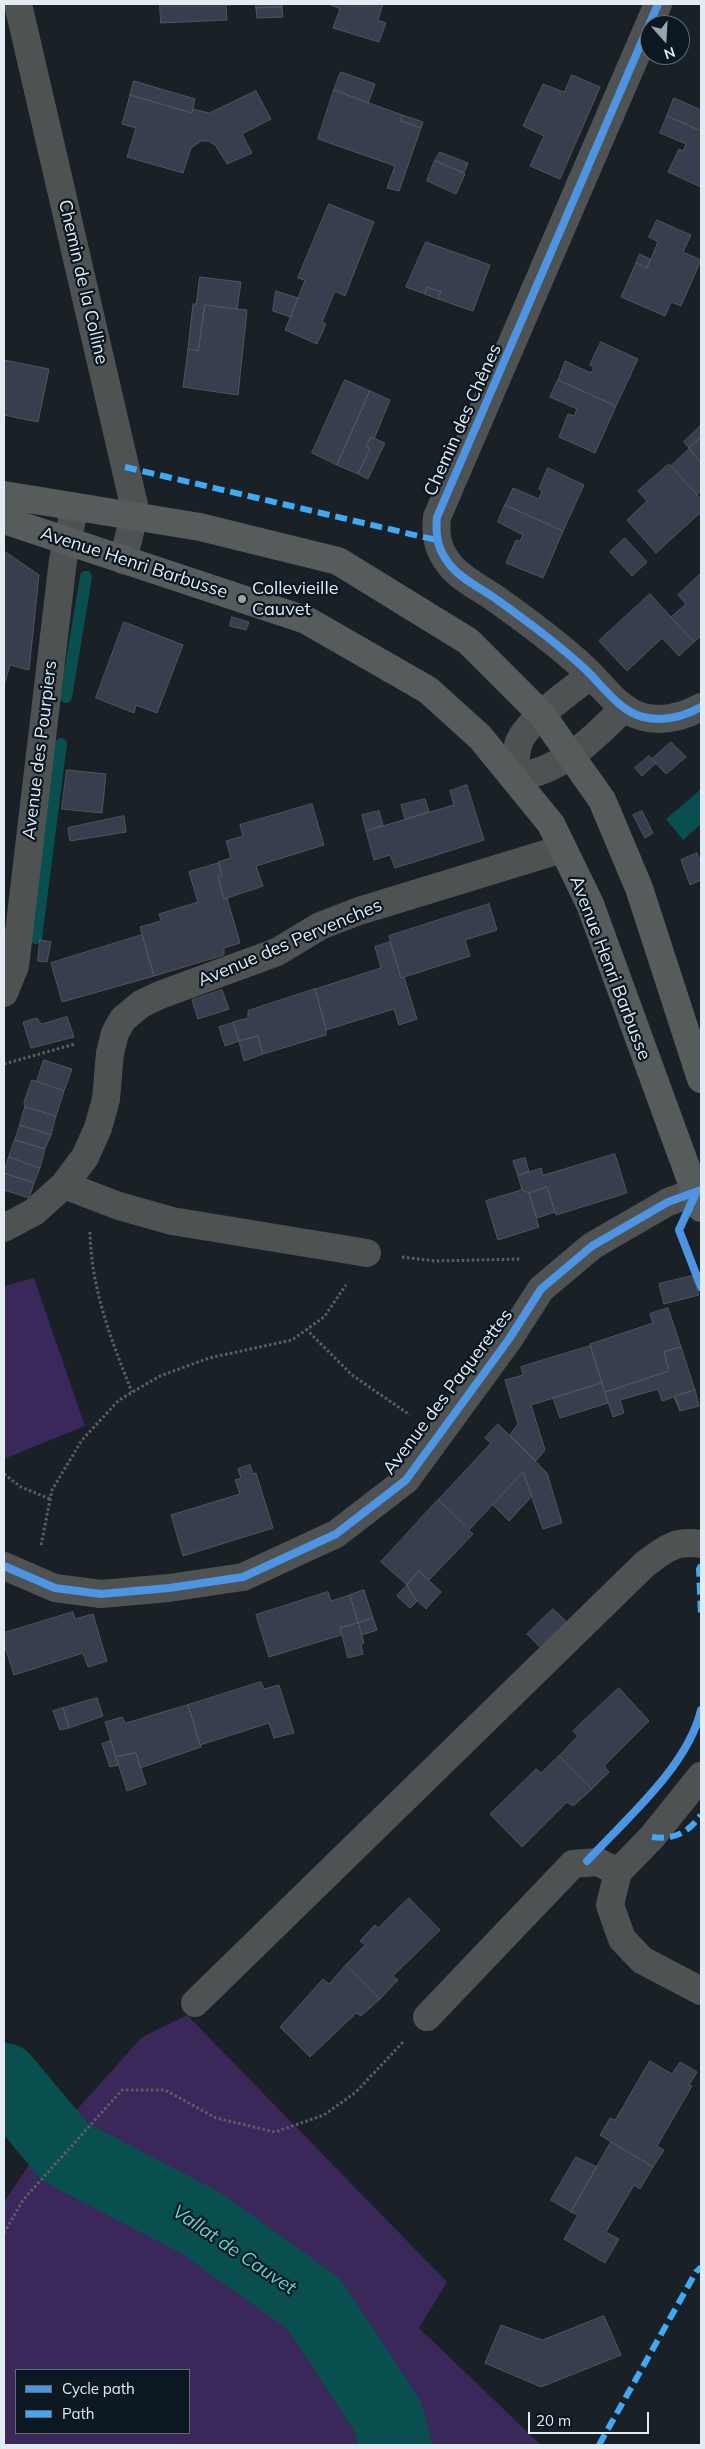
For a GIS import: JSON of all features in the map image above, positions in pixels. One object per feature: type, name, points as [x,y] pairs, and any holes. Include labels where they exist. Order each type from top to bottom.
[{"type":"main road","name":"Avenue Henri Barbusse","points":[[4,495],[200,527],[338,561],[468,641],[542,715],[602,800],[640,888],[701,1079]]},
{"type":"main road","name":"Avenue Henri Barbusse","points":[[4,520],[306,620],[428,690],[480,737],[551,824],[590,904],[699,1197]]},
{"type":"street","name":"Chemin de la Colline","points":[[18,4],[125,467],[134,516],[123,560]]},
{"type":"street","name":"Chemin des Chênes","points":[[651,6],[436,517],[436,540],[441,554],[452,568],[535,627],[591,675],[624,708],[642,717],[662,720],[682,716],[701,707]]},
{"type":"street","name":"Avenue des Pourpiers","points":[[4,993],[15,966],[62,570],[75,507]]},
{"type":"street","points":[[591,675],[542,715],[520,741],[515,757],[515,778],[536,774],[554,767],[571,757],[600,733],[624,708]]},
{"type":"street","name":"Avenue des Pervenches","points":[[4,1228],[34,1212],[64,1184],[85,1157],[98,1128],[106,1099],[110,1053],[115,1033],[123,1019],[141,1004],[160,995],[277,952],[320,926],[359,911],[562,849]]},
{"type":"street","points":[[64,1184],[92,1196],[172,1222],[367,1253]]},
{"type":"street","name":"Avenue des Paquerettes","points":[[4,1566],[54,1588],[101,1594],[169,1588],[243,1576],[336,1534],[406,1480],[509,1339],[542,1289],[556,1276],[592,1246],[668,1202],[699,1197]]},
{"type":"street","points":[[195,2002],[644,1565],[669,1546],[686,1542],[701,1544]]},
{"type":"street","points":[[701,1776],[652,1837],[618,1872],[610,1905],[622,1939],[642,1960],[701,1991]]},
{"type":"street","points":[[427,2018],[573,1864],[598,1862],[618,1872]]},
{"type":"path","points":[[4,1064],[115,1033]]},
{"type":"path","points":[[92,1196],[90,1233],[94,1272],[106,1326],[132,1392]]},
{"type":"path","points":[[34,1580],[52,1490],[82,1440],[119,1400],[160,1376],[201,1361],[292,1340],[324,1317],[367,1253],[435,1261],[508,1258],[534,1260],[556,1276]]},
{"type":"path","points":[[306,1329],[352,1375],[439,1435]]},
{"type":"path","points":[[4,1474],[21,1486],[50,1499]]},
{"type":"path","points":[[4,2233],[23,2200],[122,2090],[165,2090],[216,2118],[275,2132],[324,2115],[348,2098],[427,2018]]},
{"type":"shaded area","points":[[700,790],[701,824],[683,840],[666,819]]},
{"type":"shaded area","points":[[34,1278],[85,1426],[4,1459],[4,1286]]},
{"type":"shaded area","points":[[187,2015],[447,2282],[419,2328],[541,2445],[4,2445],[4,2202],[35,2156],[142,2037]]},
{"type":"building","points":[[160,4],[248,4],[226,5],[227,20],[161,23]]},
{"type":"building","points":[[256,4],[282,4],[282,7],[256,8]]},
{"type":"building","points":[[329,4],[383,4],[378,20],[386,23],[379,42],[333,28],[340,9]]},
{"type":"building","points":[[282,7],[283,17],[257,18],[256,8]]},
{"type":"building","points":[[341,72],[375,84],[368,103],[334,90]]},
{"type":"building","points":[[572,75],[600,87],[560,179],[530,166],[544,136],[523,126],[543,84],[564,92]]},
{"type":"building","points":[[134,81],[195,99],[192,113],[130,95]]},
{"type":"building","points":[[334,90],[402,115],[401,121],[421,128],[399,191],[387,188],[395,166],[318,139]]},
{"type":"building","points":[[256,91],[271,119],[242,134],[252,153],[227,164],[216,146],[209,141],[201,141],[191,148],[183,173],[127,157],[136,128],[122,124],[130,95],[192,113],[193,109],[209,113]]},
{"type":"building","points":[[674,98],[701,110],[701,131],[667,116]]},
{"type":"building","points":[[402,115],[423,122],[421,128],[401,121]]},
{"type":"building","points":[[667,116],[701,131],[701,187],[668,172],[679,149],[683,151],[686,144],[660,133]]},
{"type":"building","points":[[440,152],[468,163],[464,173],[435,161]]},
{"type":"building","points":[[435,160],[465,174],[456,194],[427,181]]},
{"type":"building","points":[[329,204],[374,222],[345,296],[335,291],[322,322],[326,324],[317,344],[285,330],[305,280],[298,278]]},
{"type":"building","points":[[657,220],[691,235],[683,252],[701,260],[681,306],[671,302],[665,316],[621,297],[636,263],[647,268],[658,242],[649,237]]},
{"type":"building","points":[[426,242],[490,265],[473,311],[438,299],[441,292],[427,287],[425,294],[406,287]]},
{"type":"building","points":[[640,254],[650,259],[647,268],[636,263]]},
{"type":"building","points":[[200,277],[241,282],[237,309],[205,305],[198,351],[188,349],[193,304],[196,304]]},
{"type":"building","points":[[427,287],[441,292],[438,299],[425,294]]},
{"type":"building","points":[[276,291],[298,298],[291,317],[273,311]]},
{"type":"building","points":[[205,305],[247,310],[238,395],[183,387],[188,349],[198,351]]},
{"type":"building","points":[[601,342],[638,359],[616,406],[558,380],[565,361],[591,373],[594,367],[590,365]]},
{"type":"building","points":[[4,360],[49,369],[38,422],[4,415]]},
{"type":"building","points":[[345,380],[370,391],[337,465],[312,453]]},
{"type":"building","points":[[558,380],[616,406],[595,453],[559,437],[568,414],[574,416],[577,409],[550,397]]},
{"type":"building","points":[[370,391],[390,400],[374,439],[371,437],[366,447],[370,448],[358,474],[337,465]]},
{"type":"building","points":[[701,425],[701,437],[689,448],[684,442]]},
{"type":"building","points":[[371,437],[385,443],[368,479],[358,474],[370,448],[366,447]]},
{"type":"building","points":[[701,437],[701,463],[689,448]]},
{"type":"building","points":[[689,449],[701,463],[701,491],[697,495],[671,466]]},
{"type":"building","points":[[669,464],[701,499],[701,512],[656,553],[627,520],[647,501],[638,491]]},
{"type":"building","points":[[548,468],[584,485],[563,531],[505,505],[513,488],[539,499],[542,491],[539,489]]},
{"type":"building","points":[[505,505],[563,531],[543,578],[506,563],[516,540],[520,541],[523,535],[498,522]]},
{"type":"building","points":[[625,538],[647,562],[632,576],[610,552]]},
{"type":"building","points":[[4,551],[39,575],[29,670],[10,665],[4,685]]},
{"type":"building","points":[[701,573],[701,636],[694,642],[671,617],[686,604],[678,595]]},
{"type":"building","points":[[650,594],[694,642],[679,656],[662,638],[627,671],[599,641]]},
{"type":"building","points":[[232,617],[249,622],[246,630],[230,626]]},
{"type":"building","points":[[124,622],[183,645],[157,713],[136,705],[134,713],[96,698]]},
{"type":"building","points":[[671,742],[686,757],[666,774],[652,759]]},
{"type":"building","points":[[649,756],[656,763],[642,776],[635,768]]},
{"type":"building","points":[[67,770],[106,774],[102,813],[62,809]]},
{"type":"building","points":[[467,785],[484,840],[395,868],[390,855],[374,860],[366,831],[454,805],[450,791]]},
{"type":"building","points":[[425,799],[429,812],[405,819],[401,805]]},
{"type":"building","points":[[312,804],[324,845],[256,866],[263,886],[224,899],[218,876],[222,875],[218,862],[231,858],[226,841],[243,836],[240,825]]},
{"type":"building","points":[[379,811],[383,825],[366,831],[362,815]]},
{"type":"building","points":[[642,811],[653,833],[645,838],[633,815]]},
{"type":"building","points":[[124,816],[126,832],[70,841],[68,828]]},
{"type":"building","points":[[697,853],[701,863],[701,880],[690,885],[681,860]]},
{"type":"building","points":[[219,863],[222,875],[218,876],[224,899],[227,898],[240,943],[224,948],[224,955],[154,976],[140,927],[161,921],[159,914],[198,902],[189,872]]},
{"type":"building","points":[[489,904],[497,930],[465,940],[470,956],[401,978],[389,936]]},
{"type":"building","points":[[142,935],[154,976],[62,1002],[51,963]]},
{"type":"building","points":[[40,940],[51,942],[47,962],[38,961]]},
{"type":"building","points":[[390,942],[401,978],[404,977],[417,1019],[399,1025],[394,1009],[326,1030],[315,989],[381,968],[375,947]]},
{"type":"building","points":[[315,989],[326,1028],[326,1035],[263,1054],[258,1036],[239,1041],[233,1022],[248,1018],[248,1011]]},
{"type":"building","points":[[222,990],[229,1009],[198,1019],[192,1000]]},
{"type":"building","points":[[67,1017],[74,1037],[31,1048],[23,1022],[37,1018],[41,1024]]},
{"type":"building","points":[[233,1023],[239,1041],[225,1046],[219,1027]]},
{"type":"building","points":[[258,1036],[263,1054],[244,1061],[239,1041]]},
{"type":"building","points":[[44,1060],[72,1069],[64,1091],[37,1081]]},
{"type":"building","points":[[32,1080],[64,1091],[56,1116],[25,1107],[24,1103]]},
{"type":"building","points":[[25,1107],[56,1116],[51,1135],[20,1125]]},
{"type":"building","points":[[20,1125],[51,1135],[45,1149],[15,1140]]},
{"type":"building","points":[[15,1140],[45,1149],[40,1168],[9,1157]]},
{"type":"building","points":[[615,1154],[627,1193],[556,1215],[547,1187],[529,1193],[522,1190],[518,1176],[541,1168],[543,1175]]},
{"type":"building","points":[[9,1157],[40,1168],[34,1183],[4,1173]]},
{"type":"building","points":[[525,1158],[529,1171],[518,1176],[513,1161]]},
{"type":"building","points":[[4,1173],[34,1183],[29,1198],[4,1190]]},
{"type":"building","points":[[547,1187],[555,1212],[537,1218],[529,1193]]},
{"type":"building","points":[[522,1190],[529,1193],[539,1227],[498,1240],[486,1201]]},
{"type":"building","points":[[692,1276],[699,1295],[664,1304],[659,1284]]},
{"type":"building","points":[[668,1308],[681,1347],[664,1352],[669,1371],[605,1392],[590,1344],[653,1323],[650,1314]]},
{"type":"building","points":[[590,1346],[602,1383],[531,1405],[545,1450],[536,1461],[510,1435],[518,1424],[505,1380],[523,1375],[521,1367]]},
{"type":"building","points":[[681,1347],[695,1390],[675,1396],[680,1411],[674,1397],[662,1401],[658,1389],[620,1400],[624,1413],[613,1417],[605,1392],[669,1371],[664,1352]]},
{"type":"building","points":[[602,1383],[608,1403],[560,1418],[553,1398]]},
{"type":"building","points":[[695,1390],[699,1406],[680,1411],[675,1396]]},
{"type":"building","points":[[498,1424],[547,1473],[562,1523],[543,1529],[523,1472],[470,1529],[438,1500],[491,1443],[485,1438]]},
{"type":"building","points":[[250,1465],[253,1474],[256,1473],[273,1528],[183,1556],[171,1515],[240,1494],[235,1480],[241,1478],[238,1469]]},
{"type":"building","points":[[523,1472],[532,1496],[509,1521],[493,1505]]},
{"type":"building","points":[[438,1500],[473,1534],[429,1580],[419,1571],[407,1585],[381,1562]]},
{"type":"building","points":[[419,1571],[441,1592],[426,1609],[413,1597],[407,1585]]},
{"type":"building","points":[[407,1585],[417,1601],[410,1608],[397,1596]]},
{"type":"building","points":[[364,1590],[373,1618],[358,1623],[350,1595]]},
{"type":"building","points":[[328,1592],[331,1601],[350,1595],[358,1623],[340,1628],[341,1635],[269,1657],[256,1615]]},
{"type":"building","points":[[553,1609],[568,1623],[542,1649],[527,1634]]},
{"type":"building","points":[[73,1612],[75,1619],[93,1614],[107,1661],[88,1667],[83,1653],[14,1675],[4,1644],[4,1633]]},
{"type":"building","points":[[373,1618],[377,1630],[362,1635],[358,1623]]},
{"type":"building","points":[[358,1623],[364,1643],[361,1645],[363,1654],[348,1658],[340,1628]]},
{"type":"building","points":[[261,1682],[264,1689],[279,1685],[294,1733],[274,1738],[269,1723],[200,1745],[188,1705]]},
{"type":"building","points":[[619,1688],[649,1721],[604,1766],[609,1772],[592,1789],[559,1756],[578,1736],[573,1731]]},
{"type":"building","points":[[97,1698],[103,1716],[69,1728],[63,1708]]},
{"type":"building","points":[[188,1705],[201,1747],[140,1768],[136,1753],[116,1757],[105,1722],[122,1717],[125,1723]]},
{"type":"building","points":[[63,1708],[69,1728],[60,1730],[53,1711]]},
{"type":"building","points":[[111,1741],[118,1765],[110,1767],[102,1744]]},
{"type":"building","points":[[136,1753],[146,1784],[127,1791],[116,1757]]},
{"type":"building","points":[[559,1756],[592,1789],[573,1806],[567,1802],[522,1847],[490,1814],[536,1769],[541,1773]]},
{"type":"building","points":[[409,1898],[440,1930],[393,1976],[398,1980],[380,1999],[346,1965],[365,1945],[360,1941],[375,1925],[378,1928]]},
{"type":"building","points":[[346,1965],[380,1999],[361,2016],[356,2013],[310,2057],[280,2027],[323,1979],[329,1984]]},
{"type":"building","points":[[650,2061],[672,2074],[680,2062],[697,2072],[689,2085],[692,2086],[657,2146],[664,2150],[653,2167],[600,2135],[610,2118],[615,2120]]},
{"type":"building","points":[[611,2142],[653,2167],[640,2189],[634,2185],[606,2232],[619,2239],[605,2263],[564,2239],[578,2215],[571,2212]]},
{"type":"building","points":[[576,2157],[597,2167],[571,2212],[551,2200]]},
{"type":"building","points":[[604,2316],[621,2355],[541,2387],[485,2363],[501,2325],[542,2340]]},
{"type":"waterway","points":[[66,697],[86,577]]},
{"type":"waterway","points":[[36,938],[61,744]]},
{"type":"waterway","name":"Vallat de Cauvet","points":[[4,2079],[65,2152],[201,2223],[314,2304],[387,2415],[396,2445]]},
{"type":"marked path","points":[[125,467],[436,540]]},
{"type":"marked path","points":[[701,1565],[699,1569],[701,1615]]},
{"type":"marked path","points":[[652,1837],[660,1838],[680,1834],[686,1831],[701,1815]]},
{"type":"marked path","points":[[599,2445],[696,2272],[701,2267]]},
{"type":"cycle path","points":[[658,4],[437,517],[436,531],[440,548],[455,570],[553,641],[626,709],[643,717],[666,719],[680,716],[701,707]]},
{"type":"cycle path","points":[[4,1566],[55,1588],[101,1594],[169,1588],[243,1577],[336,1534],[406,1480],[509,1339],[541,1289],[592,1246],[668,1202],[701,1190]]},
{"type":"cycle path","points":[[696,1193],[679,1230],[701,1287]]},
{"type":"cycle path","points":[[587,1861],[637,1810],[670,1771],[694,1731],[701,1710]]},
{"type":"place","name":"Collevieille Cauvet","points":[[242,599]]}]
